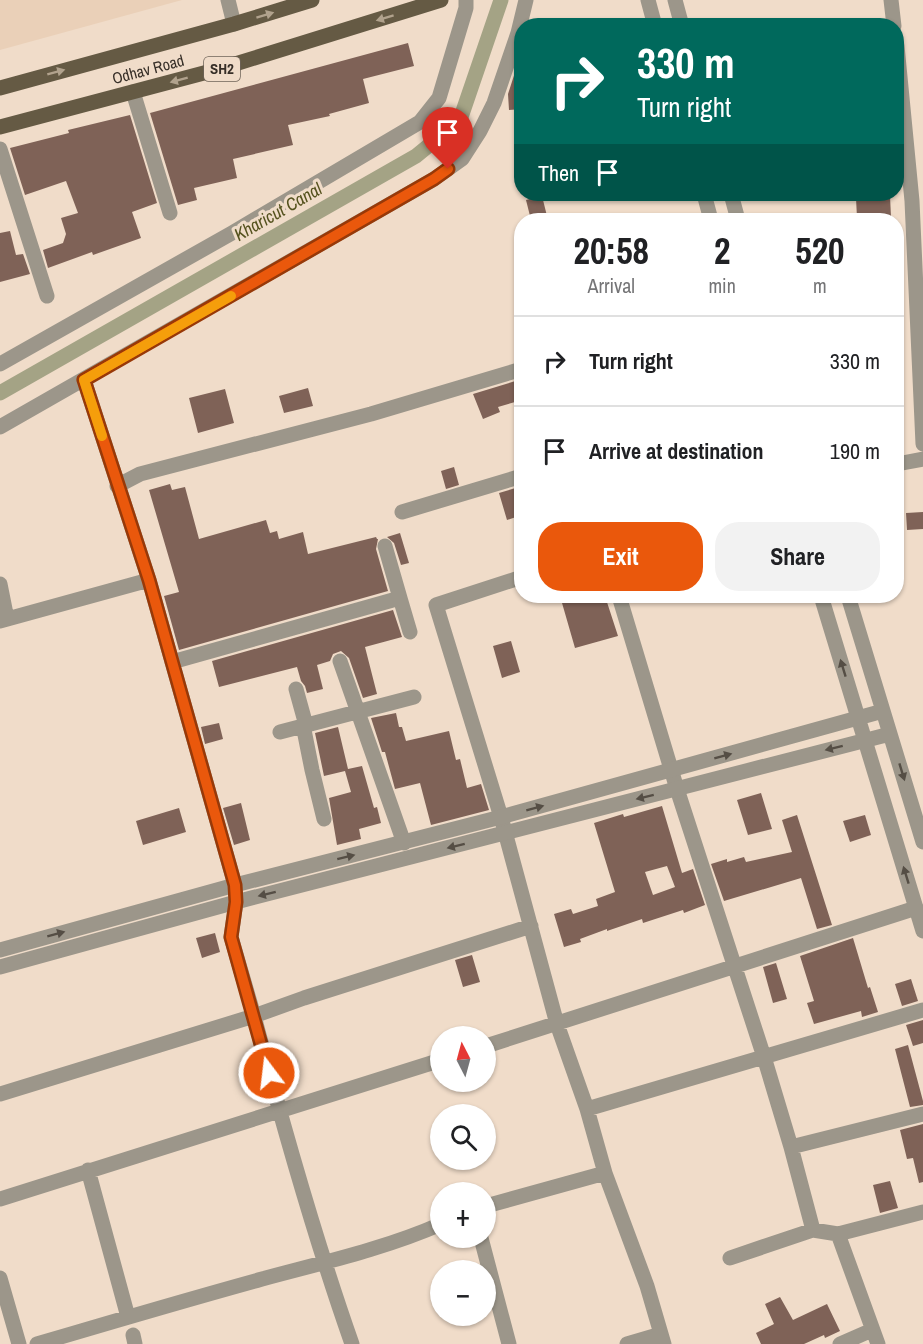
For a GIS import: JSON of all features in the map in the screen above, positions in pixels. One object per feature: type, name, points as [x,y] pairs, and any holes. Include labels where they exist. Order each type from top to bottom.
[{"type":"main road","name":"Odhav Road","points":[[0,87],[234,24],[312,0]]},
{"type":"main road","name":"Odhav Road","points":[[0,127],[219,69],[441,0]]},
{"type":"street","points":[[228,0],[234,24]]},
{"type":"street","points":[[0,364],[232,233],[420,122],[439,98],[466,8],[466,0]]},
{"type":"street","points":[[522,18],[526,0]]},
{"type":"street","points":[[648,0],[653,18]]},
{"type":"street","points":[[675,0],[680,18]]},
{"type":"street","points":[[891,0],[893,18]]},
{"type":"street","points":[[0,428],[434,179],[462,159],[494,103],[514,45]]},
{"type":"street","points":[[133,92],[170,213]]},
{"type":"street","points":[[904,118],[912,201],[923,444]]},
{"type":"street","points":[[0,148],[47,296]]},
{"type":"street","points":[[117,486],[140,474],[371,414],[514,371]]},
{"type":"street","points":[[84,380],[149,580],[235,885],[236,902],[231,937],[324,1263],[352,1344]]},
{"type":"street","points":[[904,463],[923,459]]},
{"type":"street","points":[[402,512],[514,478]]},
{"type":"street","points":[[385,546],[410,632]]},
{"type":"street","points":[[0,584],[4,620],[149,580]]},
{"type":"street","points":[[514,580],[436,605],[501,817],[556,1024],[587,1109],[605,1173],[647,1286],[662,1339],[627,1344]]},
{"type":"street","points":[[172,662],[400,598]]},
{"type":"street","points":[[621,603],[733,967],[764,1057],[813,1230]]},
{"type":"street","points":[[823,603],[923,931]]},
{"type":"street","points":[[850,603],[923,842]]},
{"type":"street","points":[[340,661],[404,843]]},
{"type":"street","points":[[296,688],[324,819]]},
{"type":"street","points":[[280,732],[414,697]]},
{"type":"street","points":[[0,950],[235,885],[501,817],[883,711]]},
{"type":"street","points":[[0,967],[236,902],[890,734]]},
{"type":"street","points":[[496,1043],[916,908]]},
{"type":"street","points":[[0,1094],[254,1016],[531,926]]},
{"type":"street","points":[[587,1109],[923,1010]]},
{"type":"street","points":[[0,1199],[430,1063]]},
{"type":"street","points":[[791,1147],[923,1114]]},
{"type":"street","points":[[88,1170],[128,1317]]},
{"type":"street","points":[[496,1203],[605,1173]]},
{"type":"street","points":[[730,1258],[813,1230],[838,1234],[923,1212]]},
{"type":"street","points":[[37,1344],[324,1263],[430,1229]]},
{"type":"street","points":[[838,1234],[875,1337],[840,1344]]},
{"type":"street","points":[[484,1248],[509,1344]]},
{"type":"street","points":[[0,1278],[19,1344]]},
{"type":"shaded area","points":[[0,0],[182,0],[0,50]]},
{"type":"building","points":[[408,43],[414,66],[363,79],[369,103],[329,114],[330,116],[288,125],[293,145],[233,159],[237,178],[194,188],[197,200],[178,205],[150,113]]},
{"type":"building","points":[[514,76],[514,110],[509,110],[508,94]]},
{"type":"building","points":[[130,115],[157,203],[132,212],[141,238],[48,268],[43,250],[63,243],[66,234],[61,218],[78,213],[66,181],[25,195],[10,148],[69,133],[68,130]]},
{"type":"building","points":[[526,201],[543,201],[546,213],[529,213]]},
{"type":"building","points":[[856,201],[890,201],[891,213],[857,213]]},
{"type":"building","points":[[10,231],[16,255],[23,254],[30,274],[0,282],[0,233]]},
{"type":"building","points":[[514,381],[514,402],[498,407],[500,412],[483,419],[473,394]]},
{"type":"building","points":[[308,388],[313,406],[284,413],[279,396]]},
{"type":"building","points":[[225,389],[234,423],[198,433],[189,398]]},
{"type":"building","points":[[454,467],[459,485],[446,489],[441,471]]},
{"type":"building","points":[[170,484],[172,490],[185,487],[199,539],[266,520],[270,533],[277,531],[279,539],[303,532],[308,554],[376,537],[378,539],[376,549],[388,591],[179,650],[164,596],[179,592],[149,490]]},
{"type":"building","points":[[514,488],[514,518],[507,520],[499,493]]},
{"type":"building","points":[[923,512],[923,529],[907,530],[906,513]]},
{"type":"building","points":[[400,533],[409,563],[401,565],[394,543],[387,537]]},
{"type":"building","points":[[562,603],[607,603],[618,636],[575,648]]},
{"type":"building","points":[[393,610],[402,637],[365,647],[377,694],[363,698],[349,658],[341,651],[333,654],[330,661],[317,665],[323,689],[307,693],[297,667],[219,687],[212,661]]},
{"type":"building","points":[[511,641],[520,672],[502,678],[493,646]]},
{"type":"building","points":[[396,713],[399,727],[402,727],[406,741],[449,731],[456,760],[460,759],[467,788],[481,784],[489,810],[431,825],[420,783],[395,789],[385,752],[382,752],[371,718]]},
{"type":"building","points":[[219,723],[223,739],[205,744],[201,727]]},
{"type":"building","points":[[338,727],[348,769],[362,766],[374,808],[377,807],[381,823],[359,829],[361,839],[337,845],[329,798],[351,792],[345,771],[324,776],[315,733]]},
{"type":"building","points":[[761,793],[772,829],[748,835],[737,800]]},
{"type":"building","points":[[241,803],[250,840],[234,845],[223,808]]},
{"type":"building","points":[[662,806],[682,873],[693,869],[705,905],[684,913],[683,910],[643,923],[642,919],[607,931],[607,929],[580,939],[581,942],[564,947],[554,914],[571,909],[573,914],[598,906],[596,899],[615,892],[594,823],[623,814],[624,817]],"holes":[[[667,866],[675,887],[653,895],[645,872]]]},
{"type":"building","points":[[179,808],[186,832],[143,845],[136,821]]},
{"type":"building","points":[[797,815],[832,925],[817,929],[801,878],[724,901],[711,864],[744,857],[746,862],[792,852],[782,820]]},
{"type":"building","points":[[865,815],[871,835],[850,842],[843,821]]},
{"type":"building","points":[[215,933],[220,952],[202,958],[196,938]]},
{"type":"building","points":[[853,938],[878,1012],[862,1017],[861,1011],[814,1024],[807,1003],[814,1001],[800,956]]},
{"type":"building","points":[[472,955],[480,982],[463,987],[455,960]]},
{"type":"building","points":[[776,963],[787,999],[773,1003],[763,967]]},
{"type":"building","points":[[911,979],[918,1001],[902,1006],[895,984]]},
{"type":"building","points":[[923,1020],[923,1043],[913,1046],[906,1025]]},
{"type":"building","points":[[908,1045],[923,1101],[923,1105],[910,1107],[895,1049]]},
{"type":"building","points":[[923,1124],[923,1182],[919,1183],[913,1158],[907,1159],[900,1130]]},
{"type":"building","points":[[890,1181],[898,1208],[880,1213],[873,1185]]},
{"type":"building","points":[[780,1297],[793,1320],[827,1304],[840,1331],[804,1344],[761,1344],[756,1333],[774,1324],[765,1304]]},
{"type":"waterway","name":"Kharicut Canal","points":[[0,393],[416,156],[460,120],[501,0]]},
{"type":"slow traffic","points":[[102,436],[84,380],[231,296]]},
{"type":"route","points":[[269,1073],[231,937],[236,902],[235,885],[149,580],[84,380],[448,169]]}]
